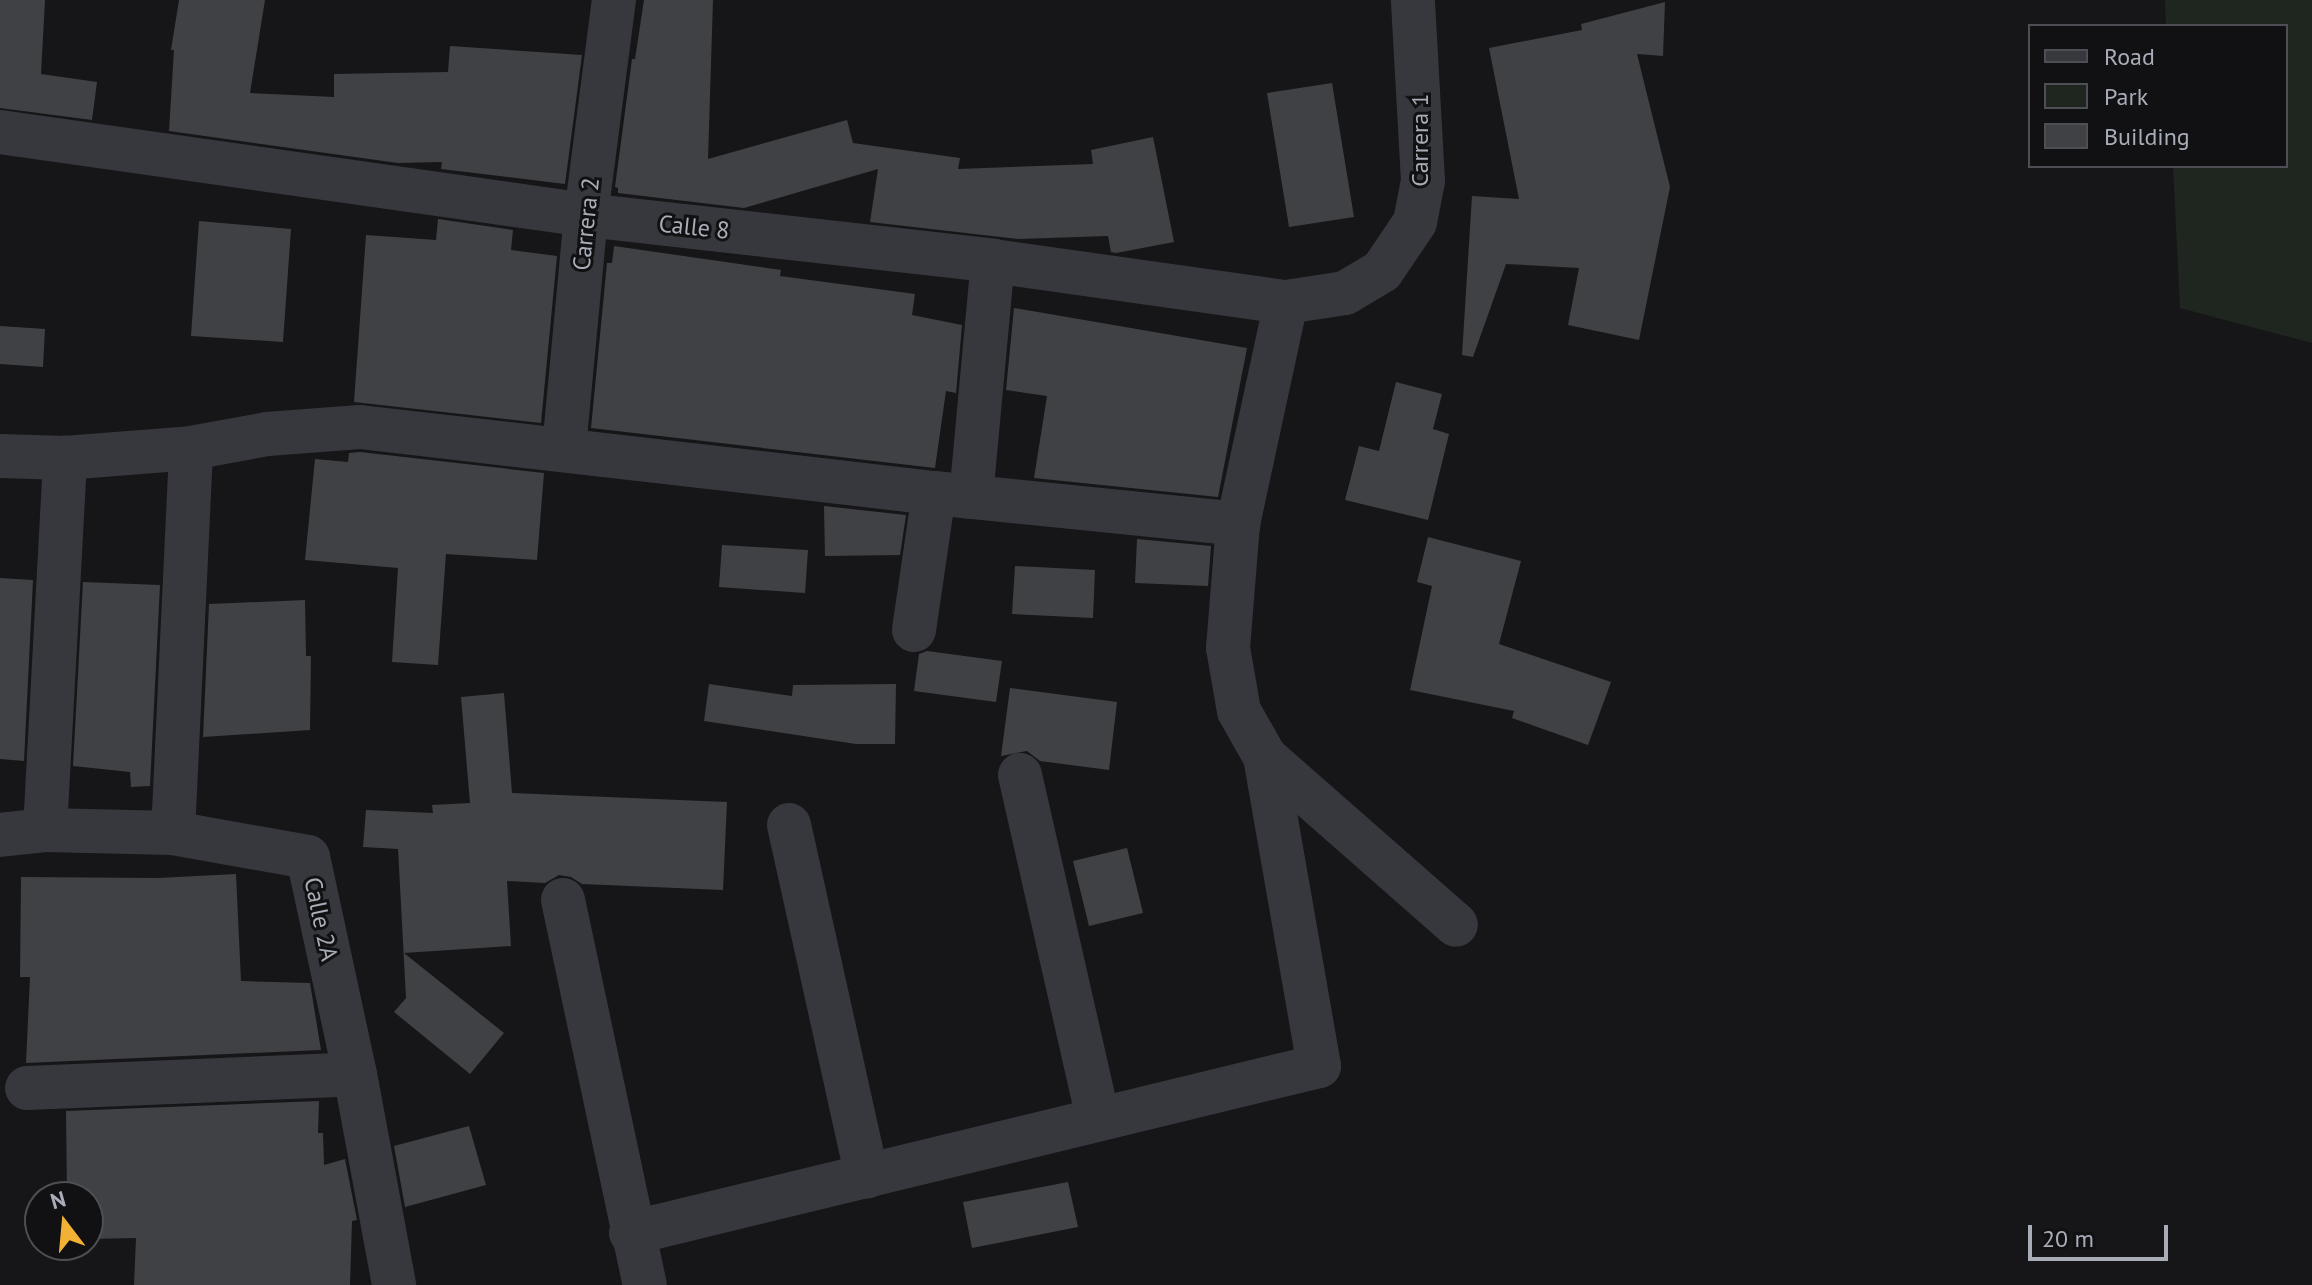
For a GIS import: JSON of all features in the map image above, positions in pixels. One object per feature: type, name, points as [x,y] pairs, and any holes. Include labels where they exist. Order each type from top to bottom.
[{"type":"street","name":"Carrera 2","points":[[564,448],[586,215],[614,0]]},
{"type":"street","name":"Carrera 1","points":[[1382,271],[1415,222],[1423,181],[1422,113],[1413,0]]},
{"type":"street","name":"Calle 8","points":[[0,132],[586,215],[993,261],[1286,302],[1345,293],[1382,271]]},
{"type":"street","points":[[914,630],[953,495],[993,261]]},
{"type":"street","points":[[1286,302],[1238,524],[1228,648],[1239,711],[1265,757],[1456,925]]},
{"type":"street","points":[[0,456],[65,458],[191,448],[267,434],[360,427],[953,495],[1238,524]]},
{"type":"street","points":[[173,833],[191,448]]},
{"type":"street","points":[[45,830],[65,458]]},
{"type":"street","points":[[631,1233],[1319,1066],[1265,757]]},
{"type":"street","points":[[1020,775],[1098,1119]]},
{"type":"street","points":[[789,825],[867,1176]]},
{"type":"street","name":"Calle 2A","points":[[0,835],[45,830],[173,833],[308,857],[355,1074],[394,1285]]},
{"type":"street","points":[[563,900],[631,1233],[645,1285]]},
{"type":"street","points":[[27,1088],[355,1074]]},
{"type":"green space","points":[[2165,0],[2312,0],[2312,343],[2180,308],[2173,168],[2288,168],[2288,24],[2166,24]]},
{"type":"building","points":[[0,0],[45,0],[41,74],[97,82],[92,120],[0,108]]},
{"type":"building","points":[[179,0],[265,0],[250,93],[334,97],[334,74],[448,72],[450,46],[582,55],[565,184],[441,169],[442,162],[398,163],[169,131],[174,50],[171,50]]},
{"type":"building","points":[[644,0],[713,0],[708,159],[847,120],[853,143],[960,158],[958,169],[1093,164],[1091,150],[1153,137],[1174,242],[1116,253],[1111,252],[1108,236],[1019,239],[870,222],[878,169],[744,208],[618,193],[615,187],[632,59],[635,59]]},
{"type":"building","points":[[1665,2],[1663,56],[1637,54],[1670,187],[1639,340],[1568,325],[1579,268],[1506,264],[1473,357],[1462,355],[1472,196],[1519,199],[1489,48],[1582,30],[1581,24]]},
{"type":"building","points":[[1332,83],[1354,217],[1289,227],[1267,93]]},
{"type":"building","points":[[438,219],[513,230],[511,250],[557,256],[541,423],[354,402],[366,235],[436,240]]},
{"type":"building","points":[[199,221],[291,229],[283,342],[191,336]]},
{"type":"building","points":[[614,246],[781,270],[780,276],[915,294],[912,315],[962,325],[956,393],[946,391],[935,468],[591,428],[607,263],[612,263]]},
{"type":"building","points":[[1014,308],[1247,348],[1218,497],[1034,478],[1047,396],[1006,390]]},
{"type":"building","points":[[0,326],[45,329],[43,367],[0,364]]},
{"type":"building","points":[[1396,382],[1442,394],[1433,429],[1449,434],[1428,520],[1345,500],[1359,446],[1379,451]]},
{"type":"building","points":[[349,453],[544,473],[537,560],[446,554],[438,665],[392,662],[398,568],[305,560],[315,459],[348,462]]},
{"type":"building","points":[[824,506],[906,515],[900,555],[825,556]]},
{"type":"building","points":[[1428,537],[1521,561],[1499,644],[1611,682],[1588,745],[1512,718],[1514,711],[1410,690],[1432,586],[1417,582]]},
{"type":"building","points":[[1137,539],[1211,546],[1208,586],[1135,583]]},
{"type":"building","points":[[722,545],[808,550],[805,593],[719,587]]},
{"type":"building","points":[[1015,566],[1095,570],[1093,618],[1012,614]]},
{"type":"building","points":[[0,578],[33,580],[24,761],[0,759]]},
{"type":"building","points":[[83,582],[160,585],[150,786],[131,787],[130,772],[73,766]]},
{"type":"building","points":[[305,600],[306,656],[311,656],[310,730],[203,737],[209,604]]},
{"type":"building","points":[[927,651],[1002,661],[996,702],[914,691],[919,654]]},
{"type":"building","points":[[709,684],[792,696],[793,685],[896,684],[895,744],[856,744],[704,721]]},
{"type":"building","points":[[1010,688],[1117,702],[1109,770],[1040,761],[1027,751],[1001,756]]},
{"type":"building","points":[[504,693],[512,793],[727,802],[723,890],[582,884],[571,877],[559,875],[545,883],[507,881],[511,946],[404,953],[504,1033],[470,1074],[394,1012],[406,998],[398,849],[363,847],[366,810],[433,813],[432,805],[470,803],[461,697]]},
{"type":"building","points":[[1127,848],[1143,913],[1089,926],[1073,861]]},
{"type":"building","points":[[236,874],[241,981],[310,983],[321,1050],[26,1063],[30,977],[20,977],[21,877],[158,878]]},
{"type":"building","points":[[319,1101],[318,1133],[323,1133],[324,1165],[345,1159],[357,1220],[352,1221],[350,1285],[134,1285],[136,1238],[104,1239],[104,1181],[67,1181],[66,1111]]},
{"type":"building","points":[[469,1126],[486,1185],[405,1207],[394,1146]]},
{"type":"building","points":[[1068,1182],[1078,1227],[972,1248],[963,1202]]}]
